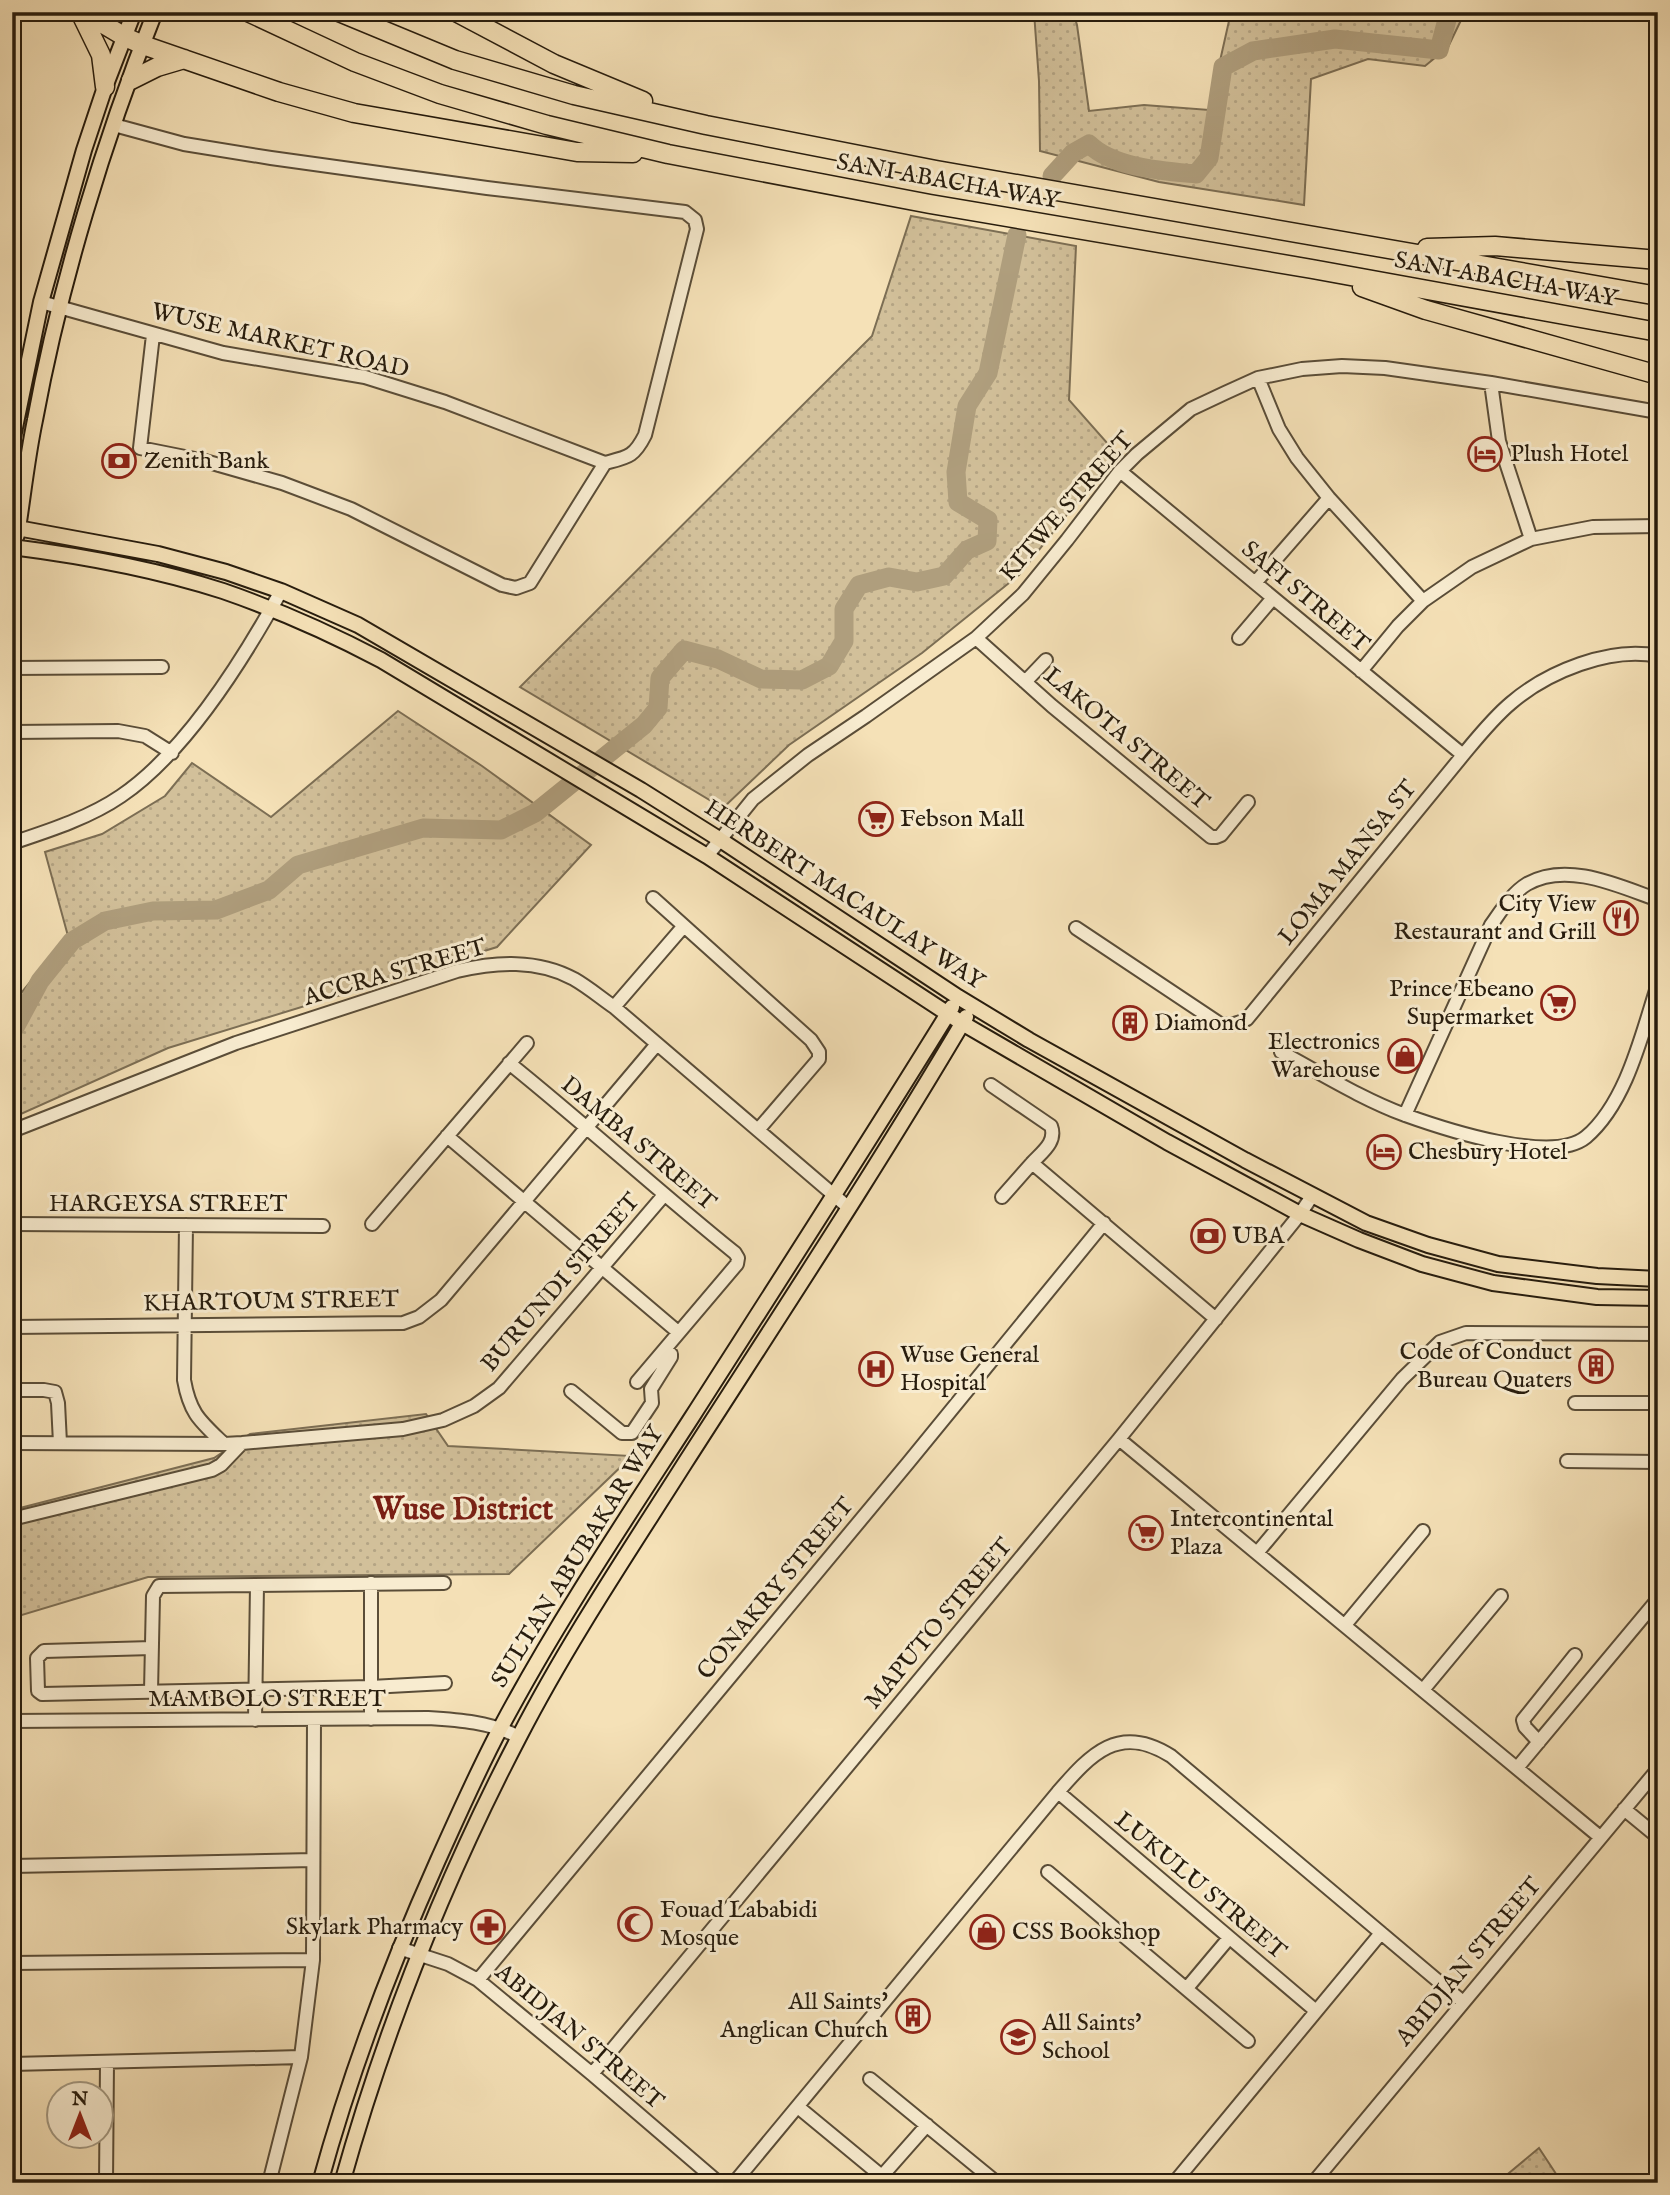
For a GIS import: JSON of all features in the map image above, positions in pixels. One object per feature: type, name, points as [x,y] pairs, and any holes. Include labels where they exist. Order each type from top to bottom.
[{"type":"highway","points":[[81,12],[143,45],[279,92],[354,113],[577,152],[668,154]]},
{"type":"highway","points":[[81,12],[101,54],[105,87]]},
{"type":"highway","name":"SANI ABACHA WAY","points":[[248,12],[355,62],[440,94],[547,125],[668,154],[930,204],[1312,269],[1658,332]]},
{"type":"highway","name":"SANI ABACHA WAY","points":[[340,12],[455,60],[574,95],[706,125],[936,170],[1658,296]]},
{"type":"highway","points":[[456,12],[554,64],[706,125]]},
{"type":"highway","points":[[131,80],[157,67],[184,59]]},
{"type":"highway","points":[[1383,248],[1495,246],[1658,260]]},
{"type":"highway","points":[[1312,269],[1426,310],[1658,375]]},
{"type":"main road","points":[[12,442],[41,302],[84,150],[134,12]]},
{"type":"main road","points":[[14,547],[15,527],[35,418],[60,309],[88,206],[154,16]]},
{"type":"main road","name":"HERBERT MACAULAY WAY","points":[[15,527],[158,554],[226,572],[281,591],[358,625],[641,790],[972,1006],[1165,1117],[1312,1196],[1378,1227],[1428,1245],[1498,1264],[1597,1276],[1658,1279]]},
{"type":"main road","name":"HERBERT MACAULAY WAY","points":[[14,547],[89,558],[220,590],[329,633],[381,660],[707,856],[962,1023],[1167,1142],[1300,1214],[1359,1241],[1422,1264],[1493,1283],[1597,1297],[1658,1298]]},
{"type":"main road","name":"SULTAN ABUBAKAR WAY","points":[[320,2183],[360,2051],[398,1948],[500,1728],[621,1527],[834,1196],[958,997]]},
{"type":"main road","name":"SULTAN ABUBAKAR WAY","points":[[342,2183],[380,2056],[418,1954],[519,1737],[611,1579],[849,1208],[972,1006]]},
{"type":"street","points":[[114,125],[184,144],[271,158],[685,212],[695,220],[697,229],[645,435],[637,451],[626,458],[605,463],[530,583],[516,588],[502,585],[351,509],[270,480],[205,461],[140,447],[153,335]]},
{"type":"street","name":"WUSE MARKET ROAD","points":[[41,302],[153,335],[263,361],[365,377],[445,402],[605,463]]},
{"type":"street","name":"KITWE STREET","points":[[707,856],[753,799],[808,755],[976,638],[1023,594],[1120,471],[1160,433],[1191,409],[1258,378],[1302,369],[1342,366],[1385,368],[1491,383],[1658,412]]},
{"type":"street","points":[[1258,378],[1279,429],[1297,458],[1329,498],[1423,601]]},
{"type":"street","points":[[1491,383],[1499,441],[1531,538]]},
{"type":"street","name":"SAFI STREET","points":[[1120,471],[1463,755]]},
{"type":"street","points":[[1255,583],[1329,498]]},
{"type":"street","points":[[1361,671],[1398,626],[1423,601],[1472,567],[1531,538],[1593,527],[1658,526]]},
{"type":"street","points":[[12,843],[94,811],[142,781],[172,752],[236,666],[281,591]]},
{"type":"street","points":[[1239,638],[1273,598]]},
{"type":"street","name":"LAKOTA STREET","points":[[976,638],[1211,837],[1221,835],[1248,802]]},
{"type":"street","name":"LOMA MANSA ST","points":[[1076,928],[1220,1024],[1238,1024],[1247,1019],[1463,755],[1512,702],[1543,680],[1578,664],[1611,657],[1647,654],[1658,656]]},
{"type":"street","points":[[1025,682],[1046,660]]},
{"type":"street","points":[[12,668],[162,667]]},
{"type":"street","points":[[12,732],[118,731],[145,736],[172,752]]},
{"type":"street","points":[[1405,1115],[1491,925],[1507,903],[1527,884],[1554,876],[1586,877],[1658,900]]},
{"type":"street","points":[[653,898],[811,1040],[820,1052],[820,1059],[758,1130]]},
{"type":"street","points":[[614,1007],[683,927]]},
{"type":"street","name":"ACCRA STREET","points":[[12,1131],[236,1042],[457,971],[485,965],[517,963],[548,968],[574,979],[614,1007],[849,1208]]},
{"type":"street","points":[[1281,1052],[1344,1087],[1405,1115],[1515,1145],[1550,1149],[1580,1142],[1607,1112],[1623,1086],[1658,984]]},
{"type":"street","points":[[372,1224],[527,1043]]},
{"type":"street","name":"KHARTOUM STREET","points":[[12,1327],[403,1323],[419,1317],[441,1300],[656,1044]]},
{"type":"street","name":"DAMBA STREET","points":[[509,1063],[735,1252],[737,1264],[678,1332]]},
{"type":"street","points":[[991,1085],[1051,1126],[1053,1137],[1051,1143],[1002,1198]]},
{"type":"street","points":[[447,1136],[678,1332],[637,1382]]},
{"type":"street","points":[[1032,1163],[1216,1319]]},
{"type":"street","name":"BURUNDI STREET","points":[[12,1443],[224,1444],[403,1429],[443,1420],[474,1406],[499,1388],[664,1195]]},
{"type":"street","name":"MAPUTO STREET","points":[[592,2074],[1119,1439],[1312,1196]]},
{"type":"street","name":"CONAKRY STREET","points":[[478,1980],[1104,1223]]},
{"type":"street","name":"HARGEYSA STREET","points":[[12,1224],[323,1226]]},
{"type":"street","points":[[186,1225],[184,1380],[188,1401],[198,1419],[224,1444]]},
{"type":"street","points":[[1257,1553],[1402,1380],[1440,1342],[1466,1333],[1658,1334]]},
{"type":"street","points":[[571,1391],[622,1433],[632,1433],[652,1403],[651,1389],[671,1357],[664,1349]]},
{"type":"street","points":[[12,1390],[55,1392],[61,1443]]},
{"type":"street","points":[[1575,1403],[1658,1403]]},
{"type":"street","points":[[1119,1439],[1600,1837]]},
{"type":"street","points":[[12,1519],[212,1470],[221,1465],[242,1443]]},
{"type":"street","points":[[1567,1461],[1658,1462]]},
{"type":"street","points":[[1345,1625],[1423,1531]]},
{"type":"street","points":[[371,1583],[372,1719]]},
{"type":"street","points":[[151,1691],[153,1596],[159,1586],[444,1583]]},
{"type":"street","points":[[255,1720],[257,1585]]},
{"type":"street","points":[[1423,1690],[1501,1595]]},
{"type":"street","points":[[1517,1768],[1658,1599]]},
{"type":"street","points":[[152,1648],[44,1651],[37,1658],[37,1686],[42,1694],[445,1683]]},
{"type":"street","points":[[1539,1742],[1525,1727],[1523,1720],[1575,1655]]},
{"type":"street","points":[[269,2183],[301,2057],[313,1960],[314,1720]]},
{"type":"street","name":"MAMBOLO STREET","points":[[12,1721],[464,1721],[500,1728],[519,1737]]},
{"type":"street","points":[[734,2183],[1058,1792],[1086,1760],[1105,1747],[1129,1742],[1157,1747],[1171,1756],[1463,2002]]},
{"type":"street","name":"ABIDJAN STREET","points":[[1313,2183],[1658,1769]]},
{"type":"street","name":"LUKULU STREET","points":[[1058,1792],[1316,2011]]},
{"type":"street","points":[[1624,1809],[1658,1837]]},
{"type":"street","points":[[12,1866],[313,1860]]},
{"type":"street","points":[[1048,1872],[1248,2041]]},
{"type":"street","points":[[1174,2183],[1381,1933]]},
{"type":"street","points":[[1187,1987],[1229,1938]]},
{"type":"street","name":"ABIDJAN STREET","points":[[398,1948],[448,1964],[478,1980],[719,2183]]},
{"type":"street","points":[[12,1963],[313,1960]]},
{"type":"street","points":[[12,2064],[301,2057]]},
{"type":"street","points":[[106,2183],[107,2062]]},
{"type":"street","points":[[870,2079],[997,2183]]},
{"type":"street","points":[[797,2106],[886,2179],[927,2125]]},
{"type":"shaded area","points":[[1034,12],[1073,12],[1089,111],[1144,105],[1209,110],[1231,12],[1465,12],[1448,47],[1425,66],[1368,59],[1311,79],[1304,205],[1159,182],[1040,151]]},
{"type":"shaded area","points":[[911,216],[1076,246],[1069,400],[1116,453],[1019,575],[922,653],[789,745],[723,808],[520,687],[872,336]]},
{"type":"shaded area","points":[[398,711],[482,766],[591,845],[497,947],[168,1048],[12,1118],[12,1004],[68,936],[45,852],[102,834],[165,796],[192,763],[271,817]]},
{"type":"shaded area","points":[[426,1414],[448,1446],[632,1456],[509,1574],[148,1577],[12,1618],[12,1510],[214,1458],[250,1434]]},
{"type":"shaded area","points":[[1539,2148],[1562,2183],[1497,2183]]},
{"type":"waterway","points":[[1052,176],[1073,153],[1089,144],[1099,152],[1125,163],[1154,170],[1196,174],[1209,158],[1223,67],[1253,51],[1335,39],[1439,50],[1449,12]]},
{"type":"waterway","points":[[12,1033],[40,981],[72,941],[105,921],[153,911],[216,910],[269,890],[298,865],[423,828],[501,830],[535,813],[644,725],[658,708],[660,678],[684,650],[718,659],[761,679],[802,680],[829,666],[844,641],[844,609],[859,585],[889,577],[917,582],[944,576],[967,550],[987,541],[988,520],[958,502],[956,472],[967,406],[988,373],[1017,235]]},
{"type":"place","name":"Plush Hotel","points":[[1485,454]]},
{"type":"place","name":"Zenith Bank","points":[[119,461]]},
{"type":"place","name":"Febson Mall","points":[[876,819]]},
{"type":"place","name":"City View Restaurant and Grill","points":[[1621,918]]},
{"type":"place","name":"Prince Ebeano Supermarket","points":[[1558,1003]]},
{"type":"place","name":"Diamond","points":[[1130,1023]]},
{"type":"place","name":"Electronics Warehouse","points":[[1405,1056]]},
{"type":"place","name":"Chesbury Hotel","points":[[1384,1152]]},
{"type":"place","name":"UBA","points":[[1208,1236]]},
{"type":"place","name":"Code of Conduct Bureau Quaters","points":[[1596,1366]]},
{"type":"place","name":"Wuse General Hospital","points":[[876,1369]]},
{"type":"place","name":"Intercontinental Plaza","points":[[1146,1533]]},
{"type":"place","name":"Fouad Lababidi Mosque","points":[[635,1924]]},
{"type":"place","name":"Skylark Pharmacy","points":[[488,1927]]},
{"type":"place","name":"CSS Bookshop","points":[[987,1932]]},
{"type":"place","name":"All Saints' Anglican Church","points":[[913,2016]]},
{"type":"place","name":"All Saints' School","points":[[1018,2037]]},
{"type":"district","name":"Wuse District","points":[[463,1510]]}]
